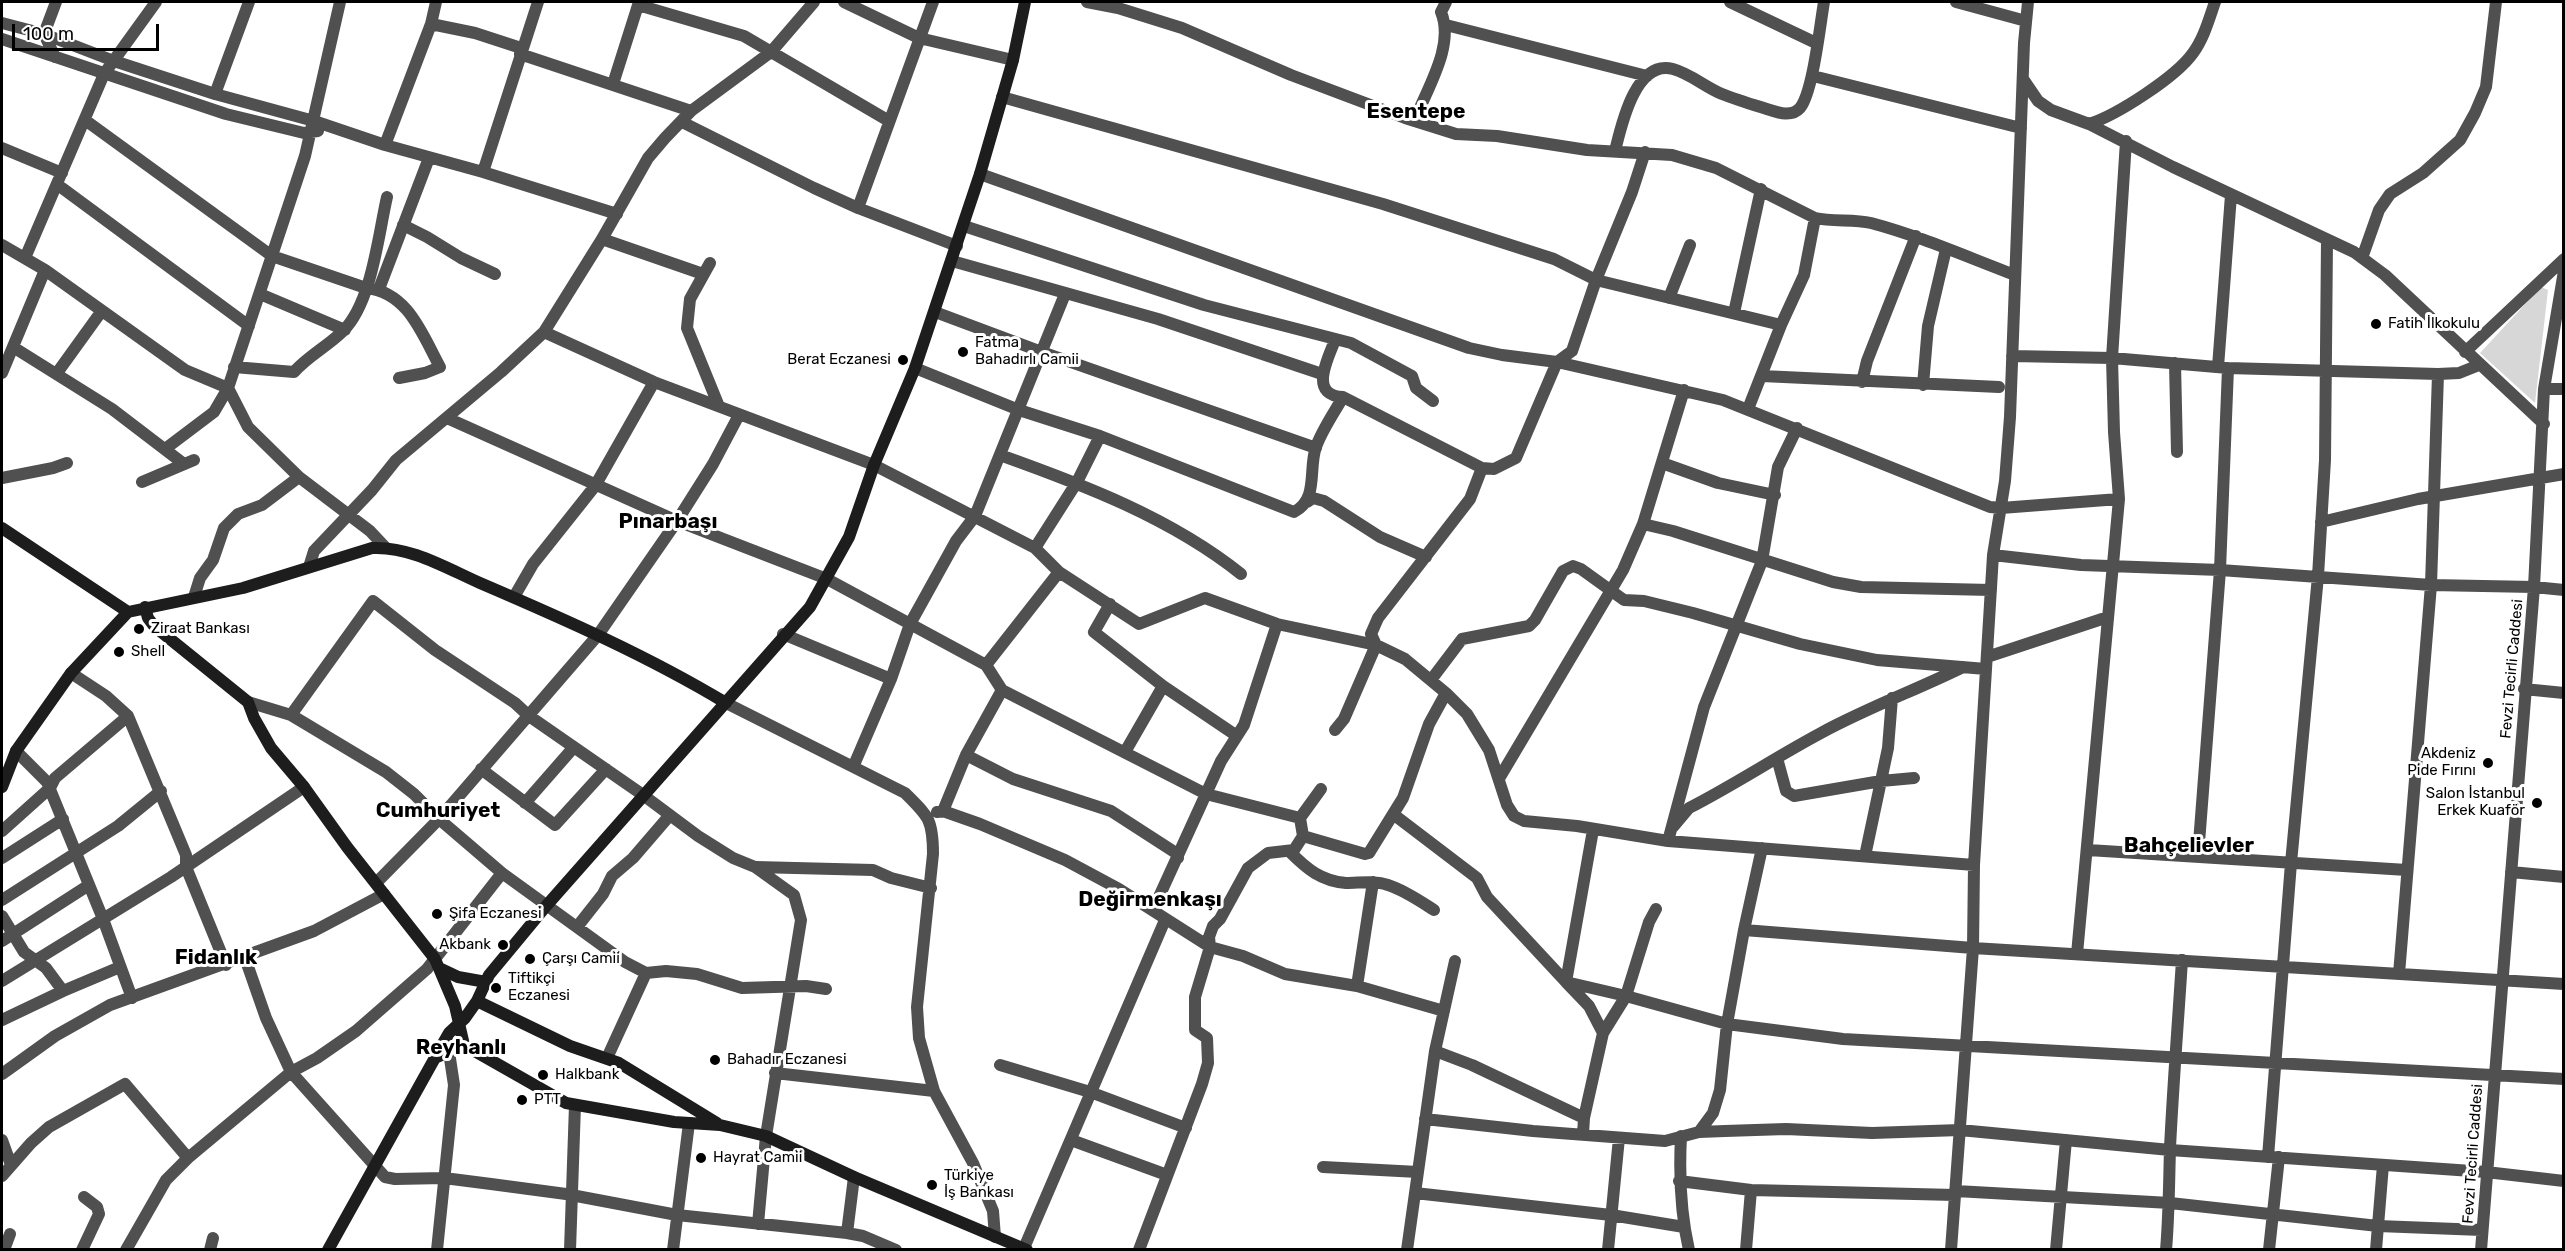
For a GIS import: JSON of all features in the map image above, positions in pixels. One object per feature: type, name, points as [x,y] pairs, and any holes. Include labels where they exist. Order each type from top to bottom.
[{"type":"main road","points":[[328,1250],[449,1033],[477,1001],[486,982],[547,905],[726,703],[783,634],[810,607],[827,579],[849,537],[874,465],[915,368],[935,312],[980,174],[1013,60],[1025,2]]},
{"type":"main road","points":[[2,528],[128,612]]},
{"type":"main road","points":[[3,782],[16,751],[71,673],[128,612],[243,588],[372,548],[385,547],[405,551],[514,597],[598,635],[689,681],[726,703]]},
{"type":"main road","points":[[145,607],[148,618],[154,626],[248,702],[271,748],[304,786],[437,964],[455,1006],[464,1045],[552,1097],[574,1105],[689,1123],[720,1125],[766,1136],[855,1178],[1025,1249]]},
{"type":"main road","points":[[437,964],[458,977],[486,982]]},
{"type":"main road","points":[[477,1001],[570,1046],[632,1069],[720,1125]]},
{"type":"main road","points":[[436,1057],[464,1045]]},
{"type":"street","points":[[55,57],[44,34],[56,2]]},
{"type":"street","points":[[25,258],[104,74],[156,2]]},
{"type":"street","points":[[226,114],[221,96],[249,2]]},
{"type":"street","points":[[165,449],[214,412],[228,388],[313,126],[340,2]]},
{"type":"street","points":[[385,146],[431,24],[436,2]]},
{"type":"street","points":[[483,172],[538,2]]},
{"type":"street","points":[[309,567],[314,551],[396,460],[544,332],[617,214],[648,158],[691,111],[771,52],[814,2]]},
{"type":"street","points":[[844,2],[920,38],[1013,60]]},
{"type":"street","points":[[858,208],[933,2]]},
{"type":"street","points":[[1088,2],[1118,8],[1182,28],[1291,75],[1456,134],[1497,136],[1587,150],[1672,155],[1716,168],[1815,218],[1830,221],[1867,222],[1916,236],[2015,275]]},
{"type":"street","points":[[1415,120],[1440,56],[1446,25],[1442,12],[1446,2]]},
{"type":"street","points":[[1730,2],[1816,43]]},
{"type":"street","points":[[1615,151],[1625,112],[1634,93],[1647,76],[1659,69],[1670,68],[1720,94],[1780,114],[1791,114],[1800,108],[1813,76],[1816,43],[1824,2]]},
{"type":"street","points":[[1956,2],[2026,21]]},
{"type":"street","points":[[1951,1250],[1973,948],[1974,865],[1993,555],[2005,481],[2028,2]]},
{"type":"street","points":[[2089,124],[2108,118],[2179,69],[2194,53],[2215,2]]},
{"type":"street","points":[[613,84],[639,3],[744,36],[888,122]]},
{"type":"street","points":[[2362,258],[2379,210],[2390,194],[2423,173],[2460,140],[2475,113],[2486,87],[2493,4]]},
{"type":"street","points":[[2,22],[44,34],[114,61],[313,126],[337,130],[385,146],[483,172],[617,214]]},
{"type":"street","points":[[431,24],[475,33],[521,48],[520,54]]},
{"type":"street","points":[[1446,25],[1647,76]]},
{"type":"street","points":[[2,39],[226,114],[304,133],[313,126]]},
{"type":"street","points":[[520,54],[691,111]]},
{"type":"street","points":[[1813,76],[2021,129]]},
{"type":"street","points":[[2023,78],[2038,101],[2051,110],[2126,141],[2362,258],[2385,275],[2544,424]]},
{"type":"street","points":[[1002,97],[1383,204],[1554,259],[1596,280],[1781,325]]},
{"type":"street","points":[[85,120],[272,256],[366,288],[379,290],[407,307],[440,367],[425,374],[399,378]]},
{"type":"street","points":[[681,122],[858,208],[957,246]]},
{"type":"street","points":[[2078,954],[2119,499],[2112,358],[2126,141]]},
{"type":"street","points":[[2,148],[63,173]]},
{"type":"street","points":[[1335,340],[1322,374],[1326,390],[1333,396],[1343,397],[1482,468],[1494,469],[1516,458],[1557,362],[1572,351],[1596,280],[1632,192],[1645,152]]},
{"type":"street","points":[[379,290],[429,158]]},
{"type":"street","points":[[980,174],[1469,348],[1557,362],[1723,400],[1978,503],[2001,508],[2119,499]]},
{"type":"street","points":[[58,185],[249,326]]},
{"type":"street","points":[[1734,314],[1761,189]]},
{"type":"street","points":[[2198,856],[2220,570],[2223,368],[2231,195]]},
{"type":"street","points":[[234,367],[294,372],[345,330],[359,307],[366,288],[387,196]]},
{"type":"street","points":[[1748,409],[1781,325],[1804,275],[1815,218]]},
{"type":"street","points":[[403,225],[461,258],[495,274]]},
{"type":"street","points":[[964,226],[1204,305],[1293,326],[1351,343],[1412,376],[1416,388],[1433,401]]},
{"type":"street","points":[[1862,382],[1867,361],[1916,236]]},
{"type":"street","points":[[602,239],[703,274]]},
{"type":"street","points":[[2269,1250],[2273,1214],[2276,1061],[2291,862],[2318,576],[2327,370],[2327,240]]},
{"type":"street","points":[[2,244],[45,270],[185,370],[228,388],[248,427],[299,477],[370,531],[385,547]]},
{"type":"street","points":[[1669,298],[1690,245]]},
{"type":"street","points":[[1923,385],[1928,326],[1946,249]]},
{"type":"street","points":[[2465,352],[2564,259]]},
{"type":"street","points":[[952,261],[1158,319],[1322,374]]},
{"type":"street","points":[[710,263],[690,299],[687,328],[718,405]]},
{"type":"street","points":[[2,373],[45,270]]},
{"type":"street","name":"Fevzi Tecirli Caddesi","points":[[2481,1250],[2524,689],[2534,587],[2544,389],[2564,271]]},
{"type":"street","points":[[260,294],[345,330]]},
{"type":"street","points":[[854,765],[891,680],[910,624],[956,541],[975,516],[1065,294]]},
{"type":"street","points":[[57,373],[101,312]]},
{"type":"street","points":[[935,312],[1316,448]]},
{"type":"street","points":[[544,332],[654,382],[874,465],[1035,548],[1059,572],[1139,624],[1205,598],[1277,624],[1376,645],[1405,658],[1467,714],[1489,750],[1500,777],[1507,805],[1514,816],[1524,821],[1577,826],[1593,830],[1669,835],[1762,848],[1974,865]]},
{"type":"street","points":[[14,347],[57,373],[165,449],[189,462],[142,482]]},
{"type":"street","points":[[2012,356],[2112,358],[2223,368],[2438,374],[2459,373],[2479,365]]},
{"type":"street","points":[[2175,363],[2177,452]]},
{"type":"street","points":[[915,368],[1019,410],[1100,436],[1287,511],[1294,512],[1313,498],[1324,501],[1380,537],[1426,557]]},
{"type":"street","points":[[2399,974],[2431,585],[2438,374]]},
{"type":"street","points":[[1762,376],[1999,387]]},
{"type":"street","points":[[514,597],[533,564],[595,486],[654,382]]},
{"type":"street","points":[[2544,389],[2564,389]]},
{"type":"street","points":[[1500,777],[1623,570],[1643,524],[1684,390]]},
{"type":"street","points":[[1307,502],[1316,448],[1343,397]]},
{"type":"street","points":[[2,1074],[55,1036],[110,1005],[245,958],[314,931],[380,889],[598,635],[677,521],[713,464],[739,415]]},
{"type":"street","points":[[447,418],[677,521],[827,579],[986,665],[1002,690],[1206,794],[1300,818]]},
{"type":"street","points":[[1669,835],[1704,707],[1762,561],[1778,467],[1797,428]]},
{"type":"street","points":[[1035,548],[1077,482],[1100,436]]},
{"type":"street","points":[[1000,455],[1077,482],[1191,538],[1241,574]]},
{"type":"street","points":[[2,478],[67,463]]},
{"type":"street","points":[[1662,463],[1718,483],[1775,495]]},
{"type":"street","points":[[1335,730],[1344,719],[1376,645],[1371,634],[1378,618],[1470,499],[1482,468]]},
{"type":"street","points":[[2321,522],[2435,496],[2564,474]]},
{"type":"street","points":[[194,597],[200,578],[213,560],[224,528],[238,514],[262,505],[299,477]]},
{"type":"street","points":[[1643,524],[1673,531],[1833,582],[1861,587],[1991,590]]},
{"type":"street","points":[[1993,555],[2044,562],[2220,570],[2431,585],[2534,587],[2564,590]]},
{"type":"street","points":[[1431,680],[1462,639],[1529,626],[1567,567],[1573,566],[1581,569],[1624,600],[1644,602],[1736,624],[1800,644],[1877,660],[1963,667],[1986,663],[2108,617]]},
{"type":"street","points":[[986,665],[1059,572]]},
{"type":"street","points":[[291,715],[373,601],[435,650],[515,703],[529,716],[698,836],[733,858],[755,867],[794,895],[801,920],[766,1136],[758,1224]]},
{"type":"street","points":[[1110,604],[1094,632],[1163,686],[1237,736]]},
{"type":"street","points":[[1153,910],[1221,761],[1249,712],[1277,624]]},
{"type":"street","points":[[783,634],[891,680]]},
{"type":"street","points":[[1669,835],[1689,808],[1821,733],[1892,698],[1925,686],[1963,667]]},
{"type":"street","points":[[71,673],[106,696],[128,716],[186,855],[186,867],[226,964]]},
{"type":"street","points":[[1125,752],[1163,686]]},
{"type":"street","points":[[2524,689],[2564,693]]},
{"type":"street","points":[[943,812],[966,755],[1002,690]]},
{"type":"street","points":[[1303,836],[1365,854],[1369,853],[1403,798],[1429,724],[1446,693]]},
{"type":"street","points":[[1865,856],[1888,748],[1892,698]]},
{"type":"street","points":[[248,702],[291,715],[386,772],[502,873],[625,962],[646,973],[666,970],[697,974],[742,988],[806,986],[826,989]]},
{"type":"street","points":[[726,703],[854,765],[905,793],[927,815],[933,832],[931,888],[917,1007],[919,1038],[934,1091],[973,1163],[993,1211],[996,1237]]},
{"type":"street","points":[[2,831],[50,788],[55,778],[128,716]]},
{"type":"street","points":[[525,803],[574,747]]},
{"type":"street","points":[[16,751],[39,772],[50,788],[132,998]]},
{"type":"street","points":[[966,755],[1013,779],[1111,811],[1176,853],[1178,858]]},
{"type":"street","points":[[1777,758],[1786,791],[1794,796],[1881,781],[1914,778]]},
{"type":"street","points":[[481,770],[555,825],[606,769]]},
{"type":"street","points":[[2,981],[186,867],[304,786]]},
{"type":"street","points":[[1139,1250],[1186,1128],[1208,1063],[1207,1038],[1195,1030],[1197,985],[1210,947],[1209,937],[1213,926],[1220,919],[1248,868],[1268,853],[1294,850],[1303,836],[1300,818],[1320,789]]},
{"type":"street","points":[[2,900],[118,826],[160,791]]},
{"type":"street","points":[[927,815],[943,812],[980,824],[1065,860],[1153,910],[1165,920],[1210,947],[1243,956],[1285,974],[1357,986],[1444,1011]]},
{"type":"street","points":[[1393,814],[1477,878],[1487,897],[1589,1006],[1603,1033]]},
{"type":"street","points":[[577,927],[603,894],[612,876],[633,858],[670,815]]},
{"type":"street","points":[[2,858],[63,819]]},
{"type":"street","points":[[1566,982],[1593,830]]},
{"type":"street","points":[[1699,1132],[1713,1113],[1720,1090],[1727,1024],[1762,848]]},
{"type":"street","points":[[2088,850],[2407,870]]},
{"type":"street","points":[[1290,852],[1310,873],[1326,880],[1389,885],[1434,910]]},
{"type":"street","points":[[755,867],[873,870],[891,878],[931,888]]},
{"type":"street","points":[[2511,872],[2564,877]]},
{"type":"street","points":[[126,1250],[166,1180],[188,1158],[291,1072],[317,1058],[356,1031],[427,969],[437,964],[502,873]]},
{"type":"street","points":[[1357,986],[1373,882]]},
{"type":"street","points":[[2,941],[89,885]]},
{"type":"street","points":[[1583,1134],[1584,1118],[1603,1033],[1626,996],[1649,922],[1656,909]]},
{"type":"street","points":[[2,916],[24,952],[46,968],[63,990]]},
{"type":"street","points":[[1025,1249],[1165,920]]},
{"type":"street","points":[[1744,930],[1973,948],[2564,984]]},
{"type":"street","points":[[245,958],[266,1018],[291,1072],[385,1177],[395,1179],[444,1178],[570,1196],[677,1215],[847,1233],[863,1236],[896,1250]]},
{"type":"street","points":[[2166,1250],[2182,960]]},
{"type":"street","points":[[1407,1250],[1435,1052],[1455,961]]},
{"type":"street","points":[[2,1020],[63,990],[120,967]]},
{"type":"street","points":[[607,1058],[646,973]]},
{"type":"street","points":[[1566,982],[1727,1024],[1843,1039],[2276,1061],[2564,1079]]},
{"type":"street","points":[[437,1250],[454,1085],[449,1052]]},
{"type":"street","points":[[1435,1052],[1472,1065],[1584,1118]]},
{"type":"street","points":[[1000,1065],[1090,1092],[1186,1128]]},
{"type":"street","points":[[775,1073],[934,1091]]},
{"type":"street","points":[[2,1176],[49,1127],[125,1084],[188,1158]]},
{"type":"street","points":[[570,1250],[574,1105]]},
{"type":"street","points":[[1425,1119],[1665,1141],[1699,1132],[1786,1129],[1872,1132],[1960,1130],[2170,1150],[2486,1172],[2564,1181]]},
{"type":"street","points":[[673,1250],[689,1123]]},
{"type":"street","points":[[1681,1136],[1679,1181],[1689,1250]]},
{"type":"street","points":[[1608,1250],[1618,1138]]},
{"type":"street","points":[[2,1140],[11,1166]]},
{"type":"street","points":[[1071,1140],[1167,1175]]},
{"type":"street","points":[[2056,1250],[2066,1140]]},
{"type":"street","points":[[2376,1250],[2383,1164]]},
{"type":"street","points":[[1323,1167],[1418,1172]]},
{"type":"street","points":[[847,1233],[855,1178]]},
{"type":"street","points":[[1679,1181],[1751,1190],[2060,1196],[2170,1203],[2378,1226],[2482,1230]]},
{"type":"street","points":[[1746,1250],[1751,1190]]},
{"type":"street","points":[[1415,1193],[1611,1215],[1684,1227]]},
{"type":"street","points":[[82,1250],[99,1214],[97,1207],[84,1197]]},
{"type":"street","points":[[4,1250],[10,1234]]},
{"type":"shaded area","points":[[2541,287],[2548,290],[2535,403],[2480,353]]},
{"type":"place","name":"Fatih İlkokulu","points":[[2376,324]]},
{"type":"place","name":"Fatma Bahadırlı Camii","points":[[963,352]]},
{"type":"place","name":"Berat Eczanesi","points":[[903,360]]},
{"type":"place","name":"Ziraat Bankası","points":[[139,629]]},
{"type":"place","name":"Shell","points":[[119,652]]},
{"type":"place","name":"Akdeniz Pide Fırını","points":[[2488,763]]},
{"type":"place","name":"Salon İstanbul Erkek Kuaför","points":[[2537,803]]},
{"type":"place","name":"Şifa Eczanesi","points":[[437,914]]},
{"type":"place","name":"Akbank","points":[[503,945]]},
{"type":"place","name":"Çarşı Camii","points":[[530,959]]},
{"type":"place","name":"Tiftikçi Eczanesi","points":[[496,988]]},
{"type":"place","name":"Bahadır Eczanesi","points":[[715,1060]]},
{"type":"place","name":"Halkbank","points":[[543,1075]]},
{"type":"place","name":"PTT","points":[[522,1100]]},
{"type":"place","name":"Hayrat Camii","points":[[701,1158]]},
{"type":"place","name":"Türkiye İş Bankası","points":[[932,1185]]},
{"type":"district","name":"Esentepe","points":[[1416,112]]},
{"type":"district","name":"Pınarbaşı","points":[[668,522]]},
{"type":"district","name":"Cumhuriyet","points":[[438,811]]},
{"type":"district","name":"Bahçelievler","points":[[2189,846]]},
{"type":"district","name":"Değirmenkaşı","points":[[1150,900]]},
{"type":"district","name":"Fidanlık","points":[[216,958]]},
{"type":"district","name":"Reyhanlı","points":[[461,1048]]}]
